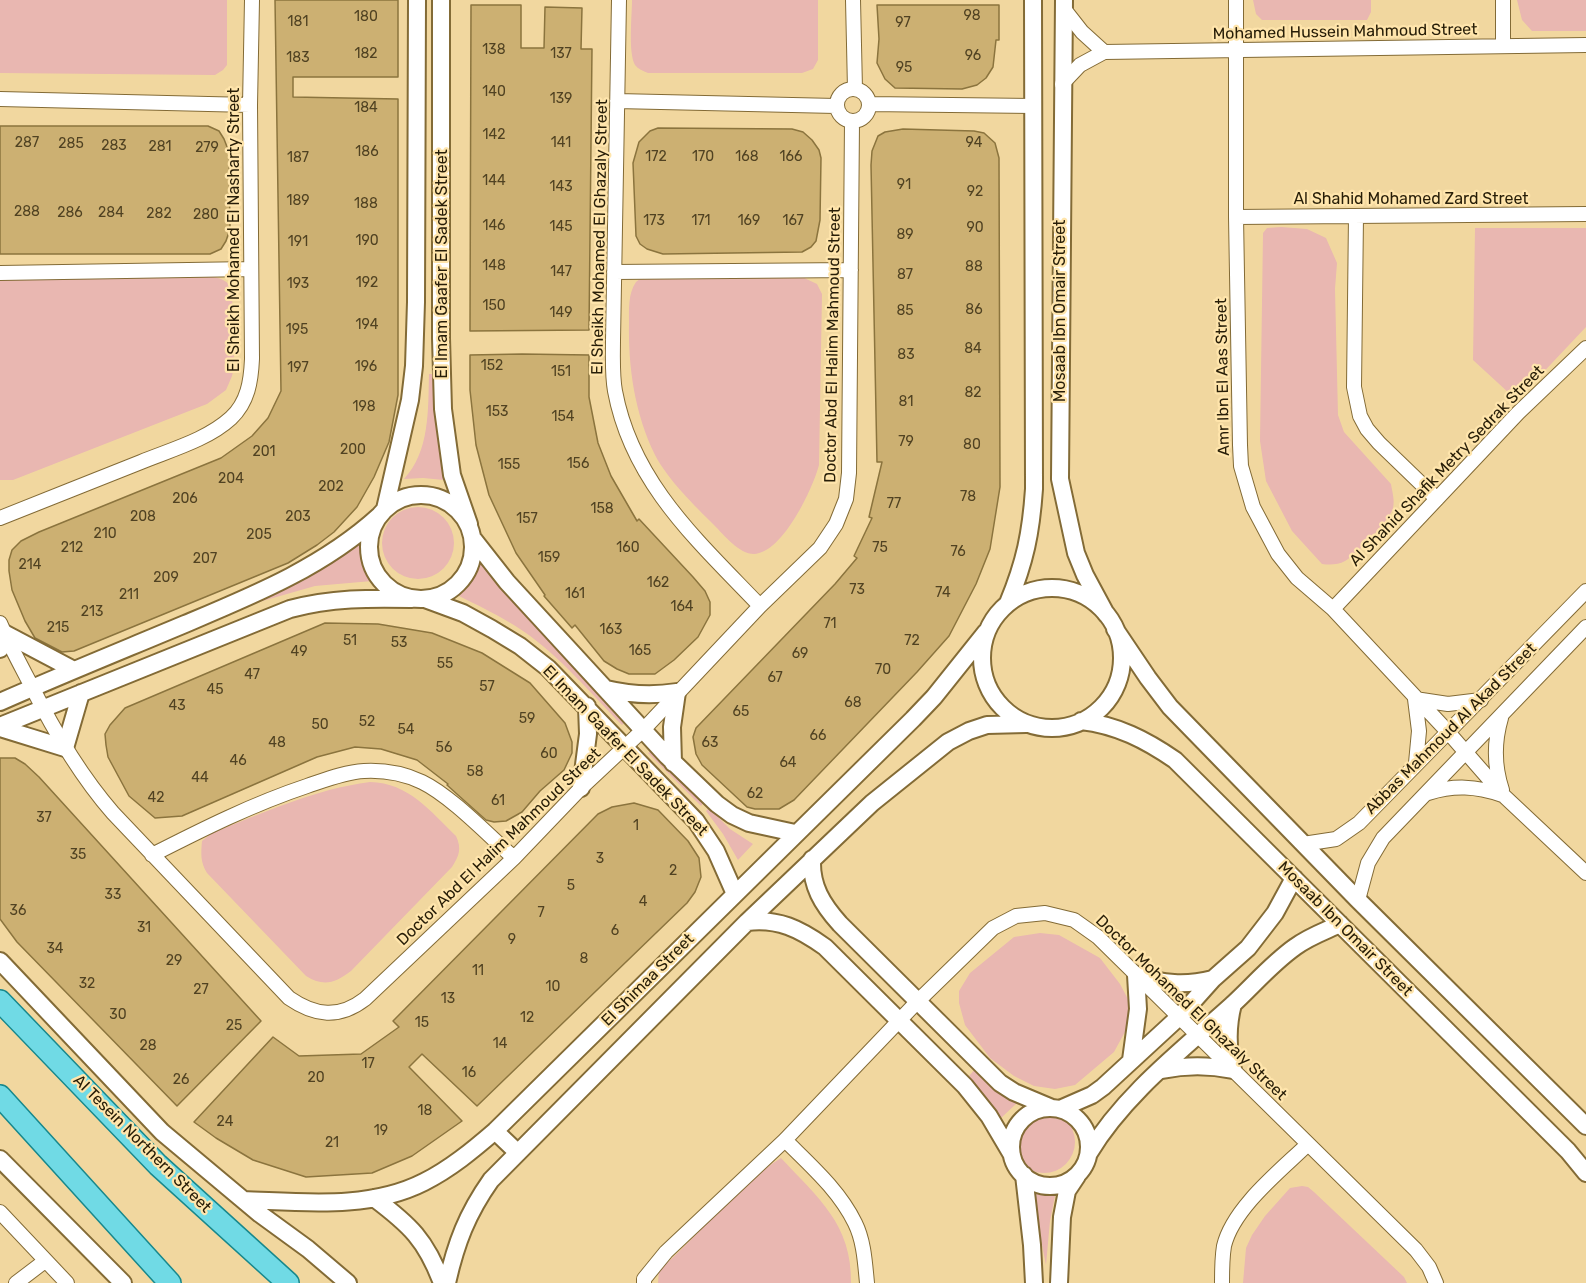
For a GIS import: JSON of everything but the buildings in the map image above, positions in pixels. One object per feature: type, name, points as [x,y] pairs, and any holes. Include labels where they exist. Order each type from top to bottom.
[{"type":"main road","name":"Al Tesein Northern Street","points":[[0,1001],[158,1165],[288,1283]]},
{"type":"main road","points":[[0,1096],[170,1283]]},
{"type":"street","name":"El Sheikh Mohamed El Nasharty Street","points":[[0,518],[183,445],[215,429],[231,418],[242,406],[251,376],[252,0]]},
{"type":"street","name":"El Imam Gaafer El Sadek Street","points":[[382,512],[410,400],[414,366],[417,0]]},
{"type":"street","name":"El Imam Gaafer El Sadek Street","points":[[441,0],[443,409],[452,475],[471,532],[507,582],[673,763],[717,804],[732,815],[749,823],[795,832]]},
{"type":"street","name":"El Sheikh Mohamed El Ghazaly Street","points":[[619,0],[614,381],[620,410],[630,441],[646,474],[664,502],[760,606]]},
{"type":"street","points":[[853,0],[855,88]]},
{"type":"street","name":"Mosaab Ibn Omair Street","points":[[1008,603],[1026,554],[1033,498],[1033,0]]},
{"type":"street","name":"Amr Ibn El Aas Street","points":[[1236,0],[1236,217],[1240,445],[1241,466],[1253,507],[1278,554],[1297,578],[1333,609],[1448,732],[1503,795],[1585,869]]},
{"type":"street","points":[[1503,0],[1503,46]]},
{"type":"street","points":[[1064,4],[1082,32],[1104,52]]},
{"type":"street","name":"Mosaab Ibn Omair Street","points":[[1064,4],[1059,479],[1076,553],[1106,614]]},
{"type":"street","name":"Mohamed Hussein Mahmoud Street","points":[[1062,84],[1080,65],[1104,52],[1586,45]]},
{"type":"street","points":[[855,88],[865,94],[869,104],[865,117],[852,122],[839,114],[836,106],[842,93],[855,88]]},
{"type":"street","points":[[0,99],[250,105]]},
{"type":"street","points":[[618,101],[836,106]]},
{"type":"street","points":[[869,104],[1033,106]]},
{"type":"street","name":"Doctor Abd El Halim Mahmoud Street","points":[[1,635],[65,748],[95,793],[152,855],[289,998],[304,1008],[329,1012],[351,1009],[365,999],[514,858],[581,788],[643,730],[760,606],[820,548],[836,524],[846,499],[850,438],[852,122]]},
{"type":"street","name":"Al Shahid Mohamed Zard Street","points":[[1236,217],[1586,214]]},
{"type":"street","points":[[1356,216],[1354,387],[1360,416],[1379,443],[1437,499]]},
{"type":"street","points":[[0,273],[250,269]]},
{"type":"street","points":[[614,272],[851,270]]},
{"type":"street","name":"Al Shahid Shafik Metry Sedrak Street","points":[[1333,609],[1518,413],[1586,348]]},
{"type":"street","points":[[0,702],[277,584],[342,546],[399,499],[414,495],[431,495],[446,500],[459,511],[471,532],[473,557],[467,573],[456,586],[442,596],[419,599],[344,599],[312,603],[290,609],[0,727]]},
{"type":"street","points":[[382,512],[371,532],[369,549],[373,567],[382,582],[396,593],[419,599]]},
{"type":"street","points":[[1041,588],[1059,588],[1077,592],[1093,601],[1106,614],[1115,629],[1120,644],[1121,659],[1114,689],[1095,713],[1082,721],[1064,727],[1045,728],[1026,724],[997,702],[982,669],[982,650],[986,632],[995,616],[1008,603],[1023,594],[1041,588]]},
{"type":"street","name":"Abbas Mahmoud Al Akad Street","points":[[1303,844],[1324,842],[1348,832],[1481,700],[1586,591]]},
{"type":"street","name":"El Imam Gaafer El Sadek Street","points":[[419,599],[463,613],[520,646],[548,668],[696,821],[716,851],[735,894]]},
{"type":"street","name":"Abbas Mahmoud Al Akad Street","points":[[1358,900],[1364,875],[1383,838],[1586,627]]},
{"type":"street","name":"Mosaab Ibn Omair Street","points":[[1115,629],[1170,707],[1358,900],[1586,1126]]},
{"type":"street","name":"El Shimaa Street","points":[[243,1200],[342,1202],[374,1198],[423,1183],[463,1157],[495,1131],[934,697],[986,632]]},
{"type":"street","points":[[1,635],[74,670]]},
{"type":"street","points":[[606,689],[653,696],[677,692],[672,727],[673,763]]},
{"type":"street","points":[[0,727],[65,748],[81,693]]},
{"type":"street","points":[[1416,764],[1419,731],[1415,699],[1448,704],[1481,700]]},
{"type":"street","points":[[581,788],[588,734],[587,706]]},
{"type":"street","points":[[1502,716],[1495,747],[1498,780],[1503,795]]},
{"type":"street","name":"Mosaab Ibn Omair Street","points":[[1082,721],[1101,723],[1128,733],[1151,743],[1175,760],[1568,1151],[1586,1173]]},
{"type":"street","name":"El Shimaa Street","points":[[447,1283],[462,1230],[491,1180],[812,859],[872,803],[948,741],[987,725],[1026,724]]},
{"type":"street","points":[[152,855],[203,828],[294,790],[335,776],[364,771],[407,776],[424,783],[446,798],[514,858]]},
{"type":"street","points":[[1426,793],[1465,786],[1503,795]]},
{"type":"street","points":[[812,859],[812,874],[817,892],[827,909],[1000,1083],[1014,1092],[1074,1117],[1088,1137],[1089,1153]]},
{"type":"street","points":[[1012,1155],[1014,1132],[1023,1119],[1036,1111],[1056,1109],[1092,1095],[1179,1017],[1263,930],[1294,878]]},
{"type":"street","name":"Doctor Mohamed El Ghazaly Street","points":[[644,1283],[644,1279],[666,1252],[786,1140],[899,1021],[993,927],[1016,916],[1045,913],[1074,920],[1098,938],[1416,1250],[1429,1267],[1436,1283]]},
{"type":"street","points":[[747,922],[762,920],[787,924],[806,933],[825,947],[978,1100],[1024,1175],[1032,1181],[1052,1186],[1062,1184],[1080,1172]]},
{"type":"street","points":[[1059,1283],[1062,1217],[1067,1191],[1110,1121],[1280,957],[1298,944],[1340,924]]},
{"type":"street","points":[[0,961],[83,1052],[162,1132],[348,1283]]},
{"type":"street","points":[[1131,1060],[1137,1027],[1136,975],[1156,982],[1175,985],[1194,984],[1214,979]]},
{"type":"street","points":[[1162,1070],[1190,1066],[1233,1070],[1228,1030],[1233,1004]]},
{"type":"street","points":[[495,1131],[517,1152]]},
{"type":"street","points":[[786,1140],[839,1197],[856,1224],[865,1258],[867,1283]]},
{"type":"street","points":[[1222,1283],[1224,1245],[1242,1208],[1308,1144]]},
{"type":"street","points":[[0,1159],[123,1283]]},
{"type":"street","points":[[1024,1175],[1034,1283]]},
{"type":"street","points":[[374,1198],[417,1235],[430,1253],[442,1283]]},
{"type":"street","points":[[0,1212],[67,1283]]},
{"type":"street","points":[[16,1283],[45,1261]]},
{"type":"shaded area","points":[[0,0],[227,0],[227,65],[215,75],[0,73]]},
{"type":"shaded area","points":[[632,0],[818,0],[818,60],[813,69],[802,73],[648,73],[636,66],[633,59]]},
{"type":"shaded area","points":[[1253,0],[1371,0],[1371,12],[1367,20],[1262,20],[1256,14]]},
{"type":"shaded area","points":[[1517,0],[1586,0],[1586,31],[1532,31],[1522,20]]},
{"type":"shaded area","points":[[1267,228],[1307,229],[1326,238],[1337,263],[1335,289],[1338,415],[1344,432],[1391,484],[1394,502],[1391,513],[1364,545],[1350,558],[1331,565],[1322,564],[1292,531],[1266,481],[1260,441],[1263,233]]},
{"type":"shaded area","points":[[1475,228],[1586,228],[1586,327],[1518,399],[1473,360]]},
{"type":"shaded area","points":[[648,275],[800,276],[817,284],[822,294],[819,465],[795,518],[776,543],[765,551],[748,553],[727,539],[674,483],[660,464],[648,439],[634,390],[629,312],[633,286]]},
{"type":"shaded area","points":[[213,277],[224,280],[232,289],[234,367],[226,390],[207,404],[13,480],[0,480],[0,280]]},
{"type":"shaded area","points":[[429,374],[436,374],[437,419],[444,480],[404,479],[419,456],[423,443],[428,416]]},
{"type":"shaded area","points":[[418,507],[438,513],[448,523],[454,543],[448,563],[438,573],[418,579],[398,573],[388,563],[382,543],[388,523],[398,513]]},
{"type":"shaded area","points":[[361,541],[367,572],[372,581],[315,586],[259,602],[257,596],[310,575]]},
{"type":"shaded area","points":[[481,562],[534,623],[628,719],[622,725],[562,663],[537,641],[506,620],[453,593],[468,580]]},
{"type":"shaded area","points":[[653,750],[704,802],[701,806],[648,753]]},
{"type":"shaded area","points":[[370,782],[396,787],[418,800],[456,836],[459,852],[452,867],[351,971],[334,981],[318,982],[306,976],[207,873],[202,861],[202,841],[212,833],[290,803],[329,790]]},
{"type":"shaded area","points":[[709,808],[730,829],[753,844],[738,860],[706,811]]},
{"type":"shaded area","points":[[1040,933],[1059,935],[1100,958],[1120,984],[1130,1003],[1126,1030],[1114,1052],[1075,1085],[1055,1089],[1034,1086],[1014,1076],[990,1058],[965,1025],[959,1003],[959,991],[970,973],[1014,937]]},
{"type":"shaded area","points":[[976,1068],[1008,1098],[1017,1103],[1001,1118],[969,1076]]},
{"type":"shaded area","points":[[1044,1111],[1066,1120],[1075,1142],[1066,1164],[1044,1173],[1022,1164],[1013,1142],[1022,1120]]},
{"type":"shaded area","points":[[781,1158],[820,1200],[839,1228],[850,1262],[851,1283],[658,1283],[659,1270],[749,1182]]},
{"type":"shaded area","points":[[1302,1186],[1314,1192],[1404,1277],[1407,1283],[1243,1283],[1246,1248],[1252,1235],[1265,1216],[1290,1188]]},
{"type":"shaded area","points":[[1031,1190],[1056,1191],[1050,1221],[1046,1265]]}]
